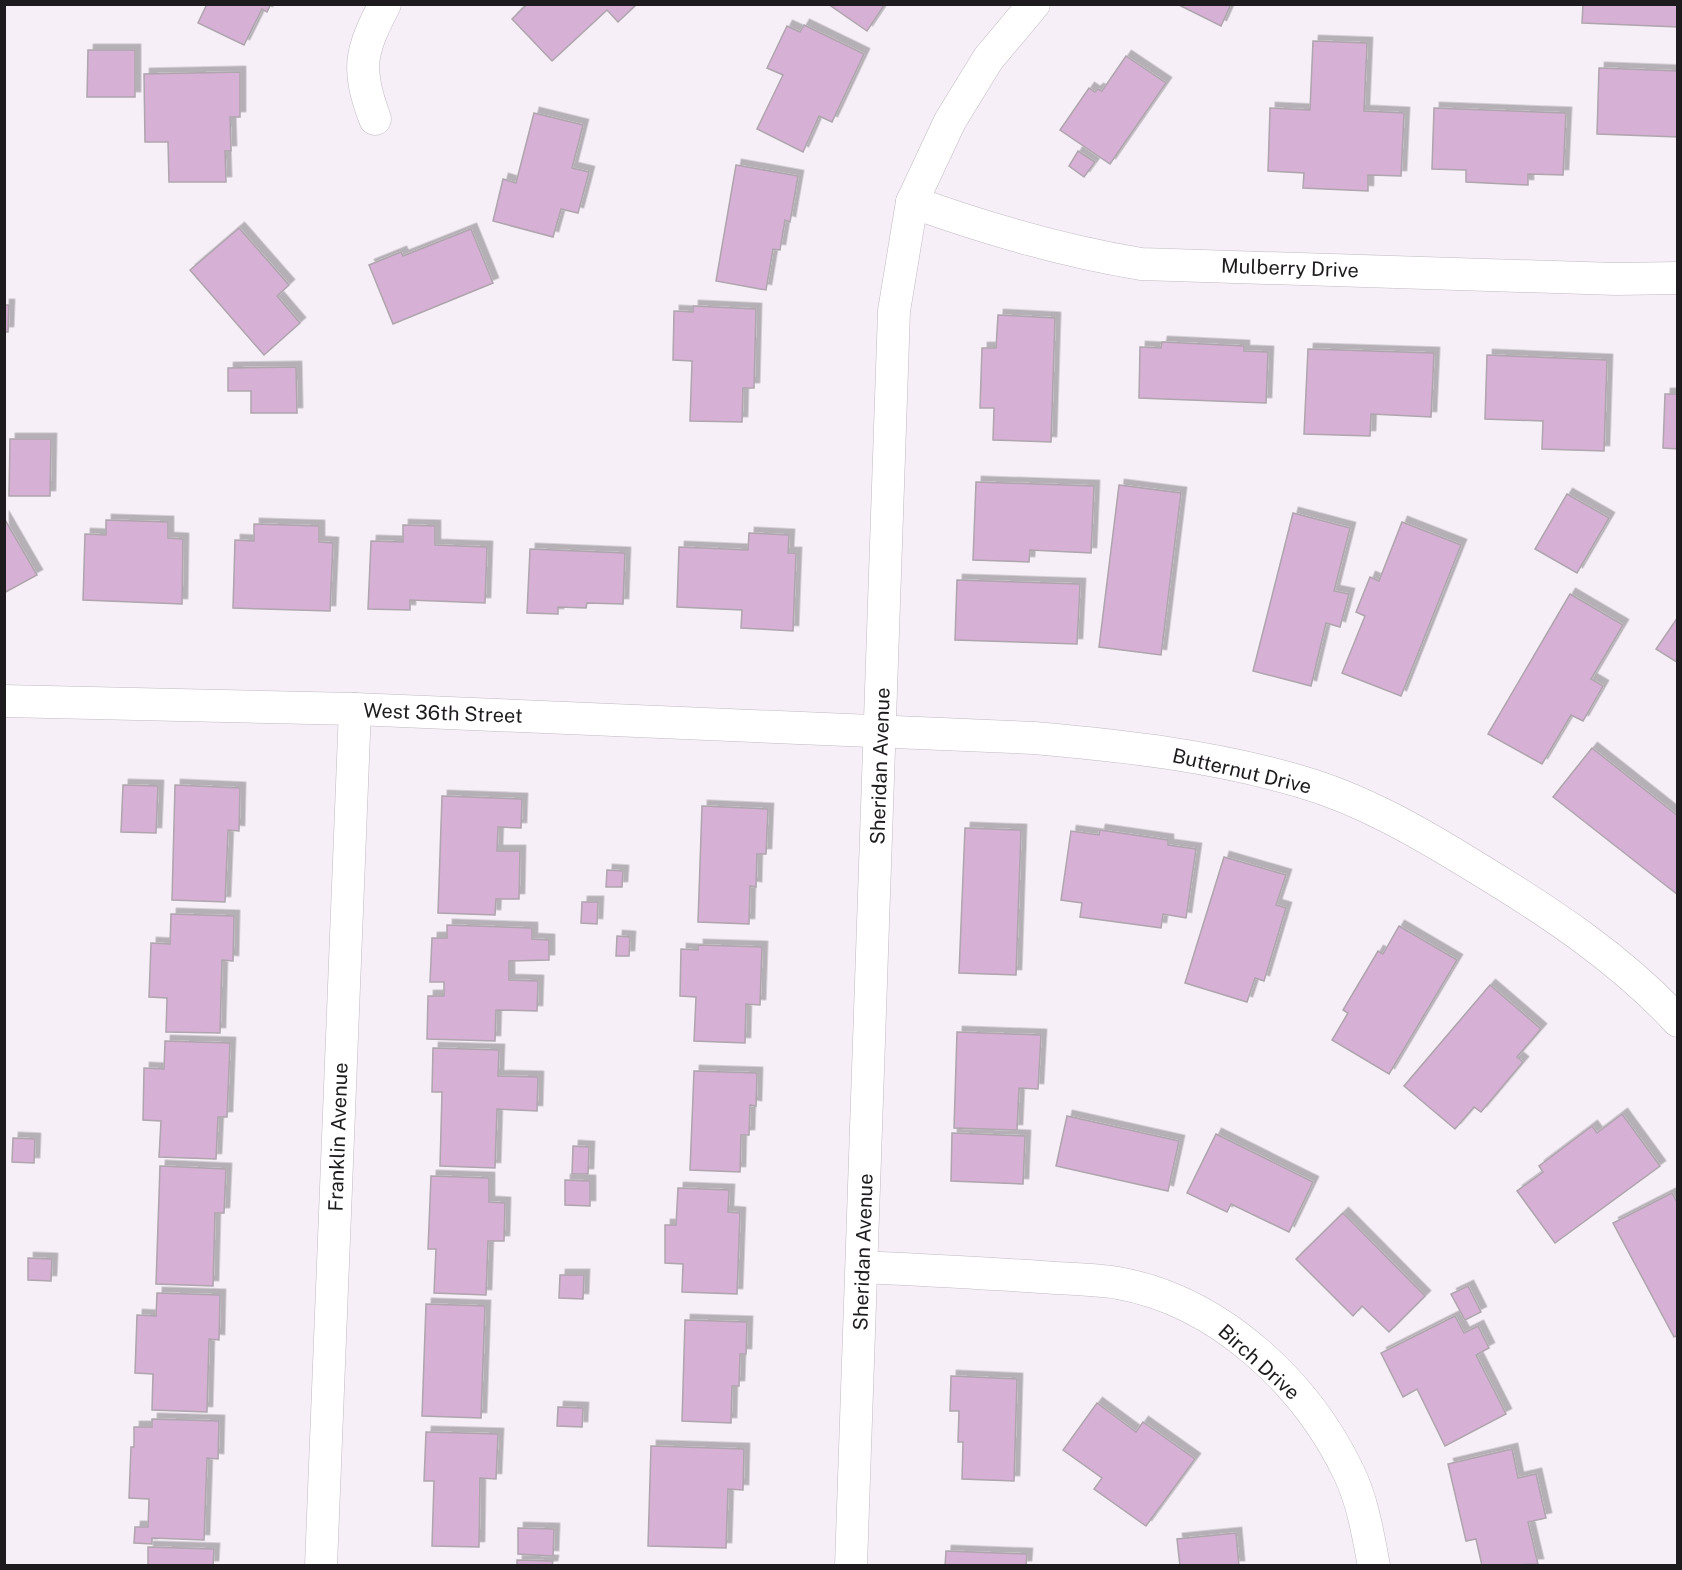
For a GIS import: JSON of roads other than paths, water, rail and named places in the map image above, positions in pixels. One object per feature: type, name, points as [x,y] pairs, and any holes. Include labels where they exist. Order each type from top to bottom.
[{"type":"street","points":[[375,119],[363,88],[363,62],[368,36],[385,4]]},
{"type":"street","name":"Sheridan Avenue","points":[[851,1566],[894,311],[912,202],[950,121],[988,58],[1034,4]]},
{"type":"street","name":"Mulberry Drive","points":[[912,202],[996,232],[1089,255],[1141,264],[1628,279],[1677,278]]},
{"type":"street","name":"West 36th Street","points":[[4,701],[355,709],[880,732]]},
{"type":"street","name":"Franklin Avenue","points":[[321,1566],[355,709]]},
{"type":"street","name":"Butternut Drive","points":[[880,732],[1034,738],[1124,746],[1223,762],[1304,782],[1384,815],[1438,844],[1533,902],[1624,969],[1677,1021]]},
{"type":"street","name":"Birch Drive","points":[[863,1267],[1118,1283],[1162,1295],[1203,1314],[1243,1341],[1292,1387],[1325,1429],[1350,1475],[1367,1526],[1374,1566]]}]
